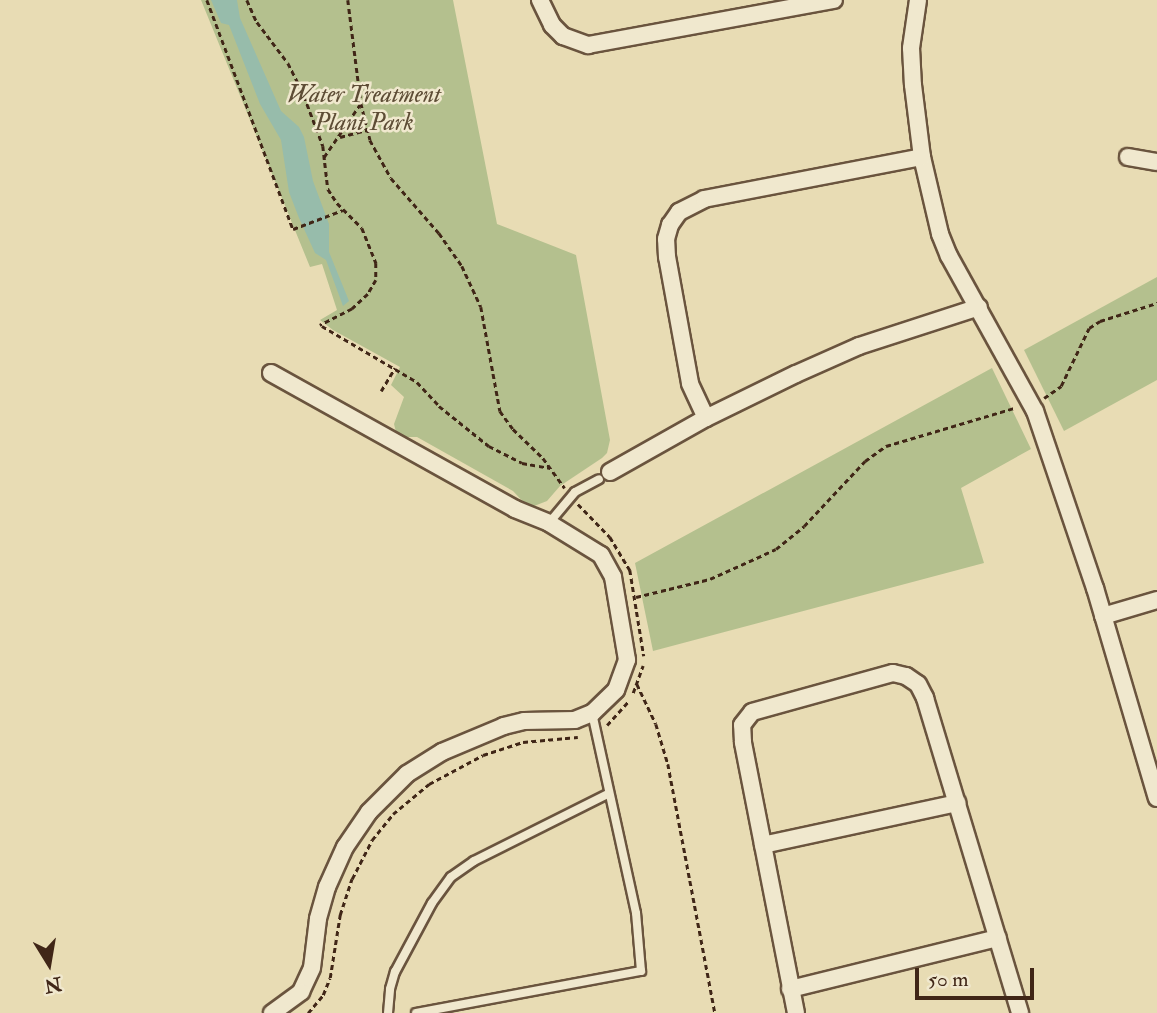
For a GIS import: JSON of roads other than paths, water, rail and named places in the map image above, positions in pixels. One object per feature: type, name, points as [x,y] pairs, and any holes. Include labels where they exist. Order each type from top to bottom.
[{"type":"street","points":[[540,0],[543,11],[557,31],[575,42],[588,45],[834,0]]},
{"type":"street","points":[[912,1],[911,48],[922,158],[940,234],[948,256],[1035,411],[1103,616],[1157,798]]},
{"type":"street","points":[[1128,157],[1157,162]]},
{"type":"street","points":[[706,418],[690,383],[667,257],[666,239],[670,225],[680,212],[704,199],[922,158]]},
{"type":"street","points":[[605,476],[706,418],[859,346],[979,307]]},
{"type":"street","points":[[271,373],[515,509],[549,523],[591,547],[608,565],[626,642],[625,669],[609,699],[592,713],[575,720],[524,721],[504,726],[442,752],[407,774],[369,813],[345,847],[327,887],[318,919],[312,968],[301,992],[272,1013]]},
{"type":"street","points":[[1103,616],[1157,600]]},
{"type":"street","points":[[796,1013],[743,742],[742,725],[752,712],[881,675],[906,676],[918,684],[925,698],[1020,1013]]},
{"type":"street","points":[[763,845],[958,803]]},
{"type":"street","points":[[790,989],[998,937]]},
{"type":"lane","points":[[549,523],[575,492],[605,476]]},
{"type":"lane","points":[[416,1013],[641,971],[636,913],[621,833],[608,794],[592,713]]},
{"type":"lane","points":[[388,1013],[390,989],[396,972],[432,903],[451,877],[474,861],[608,794]]},
{"type":"park label","name":"Water Treatment Plant Park","points":[[364,109]]}]
